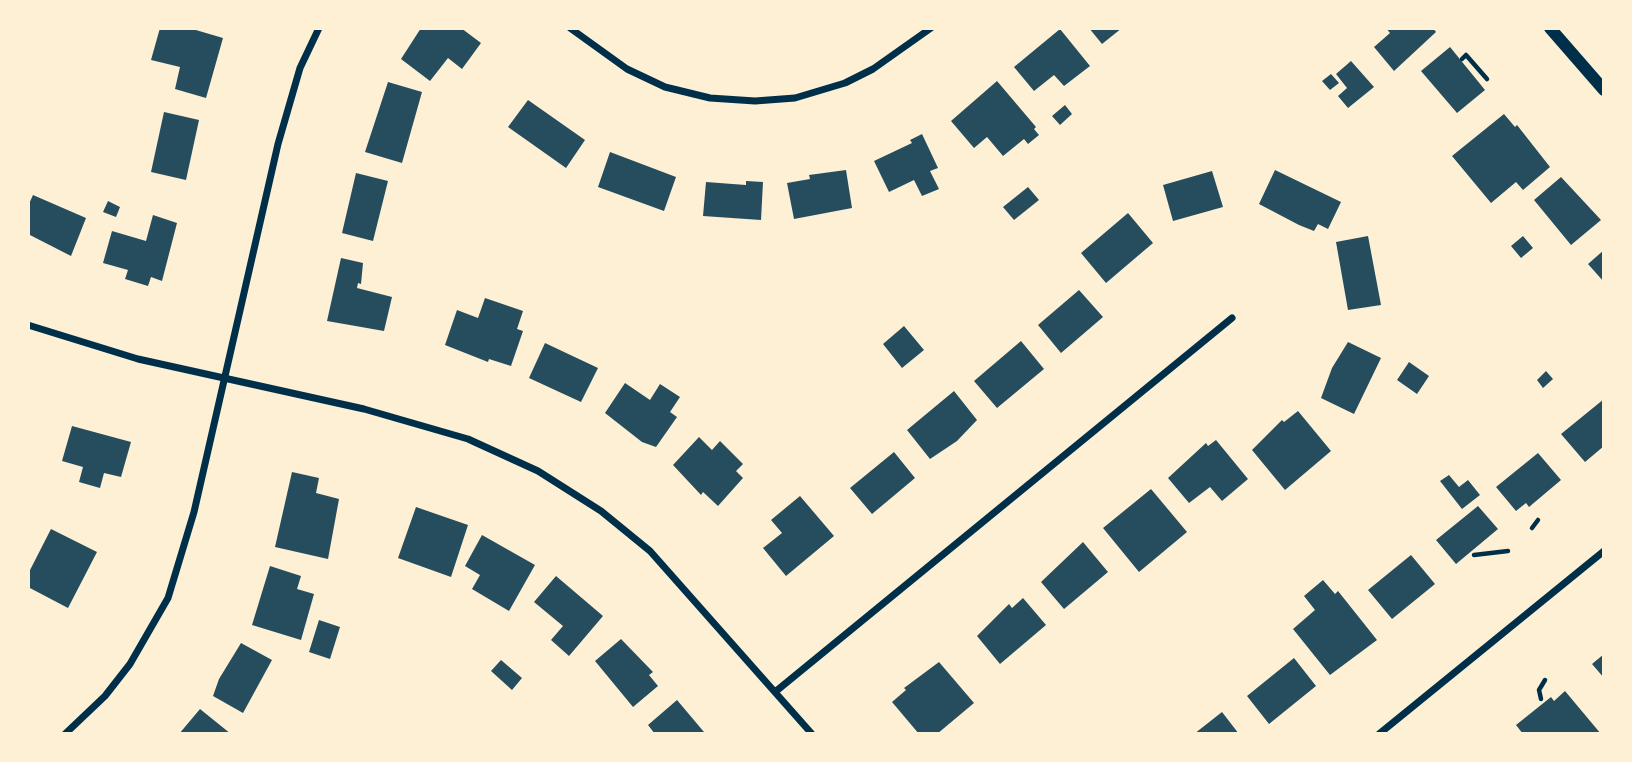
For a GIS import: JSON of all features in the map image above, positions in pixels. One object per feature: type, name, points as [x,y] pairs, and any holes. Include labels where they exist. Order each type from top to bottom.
[{"type":"street","points":[[65,734],[105,696],[130,664],[168,598],[188,536],[281,134],[300,68],[319,28]]},
{"type":"street","points":[[570,28],[627,69],[665,87],[710,98],[755,101],[795,98],[845,83],[873,69],[932,28]]},
{"type":"street","points":[[1550,28],[1604,90]]},
{"type":"street","points":[[775,692],[1232,318]]},
{"type":"street","points":[[28,325],[80,343],[225,380],[365,409],[468,439],[538,471],[601,510],[650,551],[812,734]]},
{"type":"street","points":[[1379,734],[1604,551]]},
{"type":"path","points":[[1462,59],[1466,55],[1487,79]]},
{"type":"path","points":[[1532,528],[1538,520]]},
{"type":"path","points":[[1474,555],[1508,551]]},
{"type":"path","points":[[1541,699],[1539,690],[1545,680]]},
{"type":"building","points":[[160,28],[189,28],[223,38],[206,98],[175,89],[180,67],[151,60]]},
{"type":"building","points":[[421,28],[461,28],[481,43],[462,69],[448,58],[430,81],[401,59]]},
{"type":"building","points":[[1089,28],[1122,28],[1102,44]]},
{"type":"building","points":[[1386,28],[1433,28],[1436,32],[1394,71],[1374,47],[1390,33]]},
{"type":"building","points":[[1060,29],[1090,66],[1064,86],[1054,75],[1034,91],[1014,67]]},
{"type":"building","points":[[1450,47],[1485,90],[1457,113],[1421,71]]},
{"type":"building","points":[[1351,61],[1374,87],[1348,108],[1338,96],[1347,88],[1336,74]]},
{"type":"building","points":[[1331,74],[1339,83],[1330,90],[1322,81]]},
{"type":"building","points":[[997,81],[1036,127],[1034,129],[1039,135],[1028,144],[1024,139],[1003,156],[987,137],[974,148],[951,121]]},
{"type":"building","points":[[388,82],[422,92],[402,163],[365,152]]},
{"type":"building","points":[[528,100],[585,140],[566,168],[508,127]]},
{"type":"building","points":[[1065,105],[1072,114],[1060,125],[1052,116]]},
{"type":"building","points":[[164,112],[199,120],[186,180],[151,172]]},
{"type":"building","points":[[1504,114],[1515,127],[1517,125],[1550,167],[1523,190],[1516,182],[1491,203],[1452,156]]},
{"type":"building","points":[[922,134],[938,168],[930,171],[939,189],[922,196],[914,180],[889,192],[874,161],[912,143],[910,140]]},
{"type":"building","points":[[610,152],[676,177],[664,211],[598,187]]},
{"type":"building","points":[[846,170],[852,208],[794,219],[787,183],[810,179],[809,175]]},
{"type":"building","points":[[1275,170],[1341,202],[1328,229],[1318,224],[1314,231],[1259,204]]},
{"type":"building","points":[[1212,171],[1223,207],[1173,221],[1163,185]]},
{"type":"building","points":[[356,173],[388,181],[373,241],[342,233]]},
{"type":"building","points":[[1561,177],[1601,220],[1571,245],[1534,200]]},
{"type":"building","points":[[746,181],[763,182],[761,220],[703,216],[706,182],[746,185]]},
{"type":"building","points":[[1028,187],[1039,200],[1014,220],[1003,207]]},
{"type":"building","points":[[33,195],[86,218],[71,256],[28,234],[28,206]]},
{"type":"building","points":[[108,201],[120,207],[116,217],[103,212]]},
{"type":"building","points":[[1128,213],[1153,243],[1106,283],[1081,253]]},
{"type":"building","points":[[153,215],[177,223],[162,281],[151,277],[148,286],[125,279],[128,270],[103,263],[112,231],[146,241]]},
{"type":"building","points":[[1368,236],[1381,305],[1348,310],[1336,242]]},
{"type":"building","points":[[1523,236],[1533,248],[1521,258],[1511,246]]},
{"type":"building","points":[[1604,250],[1604,282],[1588,264]]},
{"type":"building","points":[[341,258],[363,263],[361,284],[358,283],[357,288],[392,297],[384,331],[327,321]]},
{"type":"building","points":[[1079,290],[1103,317],[1061,353],[1038,325]]},
{"type":"building","points":[[485,298],[523,311],[517,329],[523,331],[511,366],[489,359],[488,362],[445,345],[457,310],[478,318]]},
{"type":"building","points":[[904,326],[924,350],[902,368],[883,344]]},
{"type":"building","points":[[1021,341],[1044,369],[997,408],[974,381]]},
{"type":"building","points":[[1348,342],[1381,358],[1354,414],[1321,398],[1332,368]]},
{"type":"building","points":[[545,343],[598,368],[581,402],[529,378]]},
{"type":"building","points":[[1409,362],[1429,376],[1417,394],[1397,380]]},
{"type":"building","points":[[1546,371],[1553,379],[1543,388],[1537,380]]},
{"type":"building","points":[[625,383],[650,400],[660,384],[680,397],[670,412],[677,417],[656,447],[642,442],[605,413]]},
{"type":"building","points":[[954,391],[977,420],[957,441],[930,459],[907,430]]},
{"type":"building","points":[[1604,399],[1604,446],[1585,462],[1561,434]]},
{"type":"building","points":[[1298,411],[1331,451],[1285,490],[1252,450],[1282,420],[1284,422]]},
{"type":"building","points":[[72,426],[131,442],[121,477],[104,473],[100,488],[79,482],[83,467],[62,461]]},
{"type":"building","points":[[699,437],[712,450],[720,441],[743,464],[736,471],[743,478],[718,506],[703,492],[701,495],[673,465]]},
{"type":"building","points":[[1216,440],[1248,479],[1222,501],[1210,487],[1189,503],[1168,478],[1206,443],[1208,446]]},
{"type":"building","points":[[894,452],[915,478],[872,514],[850,488]]},
{"type":"building","points":[[1538,453],[1561,480],[1529,507],[1526,503],[1516,511],[1496,487]]},
{"type":"building","points":[[292,472],[319,478],[316,493],[339,499],[328,559],[275,547]]},
{"type":"building","points":[[1449,475],[1459,487],[1468,480],[1480,495],[1462,509],[1440,481]]},
{"type":"building","points":[[1151,489],[1187,532],[1139,572],[1103,528]]},
{"type":"building","points":[[800,496],[834,536],[786,576],[763,548],[782,533],[771,520]]},
{"type":"building","points":[[1478,506],[1498,529],[1456,564],[1436,540]]},
{"type":"building","points":[[416,507],[468,525],[451,577],[398,558]]},
{"type":"building","points":[[51,529],[97,552],[68,608],[28,587],[28,574]]},
{"type":"building","points":[[482,535],[535,565],[509,611],[472,589],[480,575],[465,566]]},
{"type":"building","points":[[1083,542],[1108,572],[1064,609],[1041,582]]},
{"type":"building","points":[[1411,555],[1435,584],[1392,619],[1368,590]]},
{"type":"building","points":[[270,566],[301,576],[297,589],[314,594],[301,640],[252,625]]},
{"type":"building","points":[[556,576],[603,616],[569,656],[551,640],[563,626],[534,602]]},
{"type":"building","points":[[1323,580],[1335,594],[1338,591],[1377,640],[1330,675],[1293,629],[1315,610],[1304,596]]},
{"type":"building","points":[[1023,598],[1046,625],[1000,664],[977,636],[1009,604],[1012,608]]},
{"type":"building","points":[[319,620],[340,627],[330,659],[309,652]]},
{"type":"building","points":[[621,639],[653,672],[649,675],[658,686],[633,707],[595,661]]},
{"type":"building","points":[[241,643],[272,660],[243,713],[213,696],[219,679]]},
{"type":"building","points":[[1604,654],[1604,678],[1592,664]]},
{"type":"building","points":[[1294,658],[1316,686],[1269,724],[1247,696]]},
{"type":"building","points":[[501,660],[522,678],[512,690],[491,671]]},
{"type":"building","points":[[939,662],[974,703],[937,734],[919,734],[892,702],[906,690],[904,688]]},
{"type":"building","points":[[1565,691],[1601,734],[1523,734],[1516,725],[1551,697],[1554,701]]},
{"type":"building","points":[[677,700],[704,732],[702,734],[655,734],[648,725]]},
{"type":"building","points":[[200,709],[231,734],[179,734]]},
{"type":"building","points":[[1222,712],[1239,734],[1194,734]]}]
